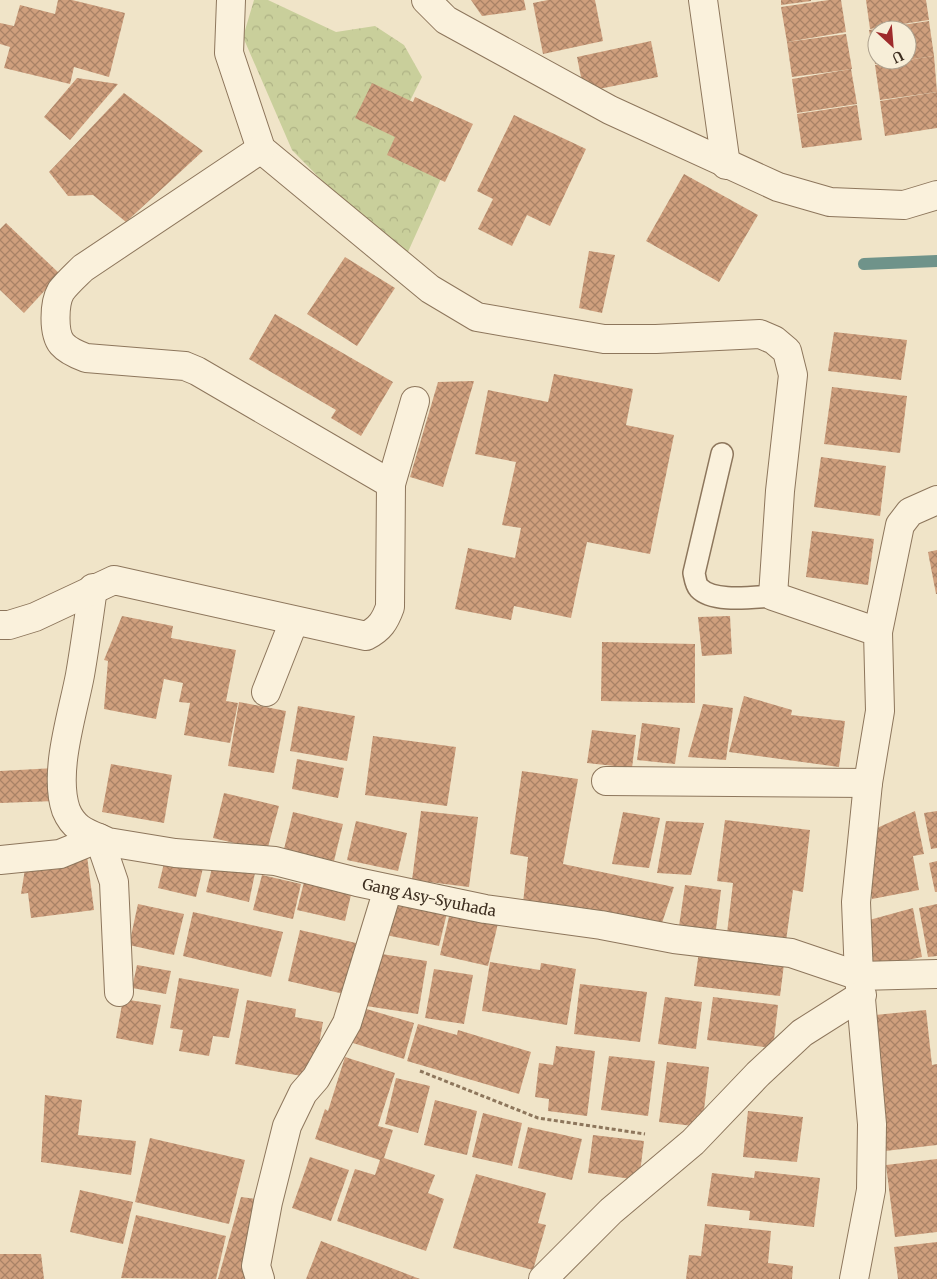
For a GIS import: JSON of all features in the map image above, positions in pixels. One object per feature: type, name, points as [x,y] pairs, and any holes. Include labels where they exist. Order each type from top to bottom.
[{"type":"street","points":[[231,0],[229,53],[261,149],[430,289],[477,318],[604,339],[656,339],[760,334],[774,340],[787,352],[792,374],[780,491],[773,596],[878,632]]},
{"type":"street","points":[[426,0],[446,20],[602,105],[726,165],[778,187],[830,202],[904,205],[937,195]]},
{"type":"street","points":[[703,0],[726,165]]},
{"type":"street","points":[[261,149],[83,268],[60,292],[56,310],[57,328],[62,344],[74,353],[86,358],[185,366],[197,371],[391,484]]},
{"type":"street","points":[[0,625],[9,625],[35,617],[114,580],[366,636],[377,631],[385,621],[390,607],[391,484],[415,401]]},
{"type":"street","points":[[854,1279],[871,1190],[872,1124],[856,902],[868,782],[880,711],[878,632],[900,525],[910,512],[937,500]]},
{"type":"street","name":"Gang Asy-Syuhada","points":[[94,588],[80,677],[64,741],[63,797],[67,811],[78,829],[108,842],[175,853],[275,861],[388,889],[485,909],[601,925],[674,939],[791,953],[861,985]]},
{"type":"street","points":[[266,692],[294,621]]},
{"type":"street","points":[[606,781],[868,782]]},
{"type":"street","points":[[0,860],[60,854],[99,838],[114,882],[119,992]]},
{"type":"street","points":[[260,1279],[256,1266],[268,1202],[287,1126],[303,1093],[316,1078],[346,1023],[388,889]]},
{"type":"street","points":[[543,1279],[611,1211],[693,1142],[758,1074],[802,1033],[861,985],[937,974]]},
{"type":"lane","points":[[722,454],[694,573],[698,587],[708,595],[739,598],[773,596]]},
{"type":"path","points":[[420,1071],[538,1118],[693,1142]]},
{"type":"green space","points":[[254,0],[268,0],[336,32],[375,26],[404,45],[422,77],[401,119],[448,163],[403,263],[292,150],[243,37]]},
{"type":"building","points":[[58,0],[72,0],[125,13],[109,77],[74,67],[70,84],[4,68],[10,47],[0,44],[0,23],[14,26],[20,5],[55,14]]},
{"type":"building","points":[[471,0],[524,0],[526,10],[482,16]]},
{"type":"building","points":[[548,0],[595,0],[603,41],[543,54],[533,3]]},
{"type":"building","points":[[781,0],[811,0],[811,1],[781,5]]},
{"type":"building","points":[[841,0],[846,32],[787,42],[781,7]]},
{"type":"building","points":[[866,0],[926,0],[929,20],[917,22],[917,20],[869,20]]},
{"type":"building","points":[[929,21],[934,56],[917,59],[917,23]]},
{"type":"building","points":[[846,34],[852,69],[792,77],[787,42]]},
{"type":"building","points":[[651,41],[658,77],[584,92],[577,57]]},
{"type":"building","points":[[934,56],[937,92],[880,100],[876,70],[917,70],[917,59]]},
{"type":"building","points":[[851,69],[857,104],[797,113],[792,79]]},
{"type":"building","points":[[77,78],[118,84],[70,140],[44,117]]},
{"type":"building","points":[[372,83],[413,102],[415,97],[473,124],[445,182],[387,155],[395,137],[355,118]]},
{"type":"building","points":[[937,92],[937,128],[885,136],[880,101]]},
{"type":"building","points":[[124,93],[203,151],[126,222],[93,195],[68,196],[49,172]]},
{"type":"building","points":[[857,105],[862,140],[802,148],[797,114]]},
{"type":"building","points":[[514,115],[586,149],[550,226],[527,215],[512,246],[478,229],[493,199],[477,191]]},
{"type":"building","points":[[684,174],[758,215],[719,282],[646,241]]},
{"type":"building","points":[[6,223],[60,274],[24,313],[0,290],[0,229]]},
{"type":"building","points":[[589,251],[615,255],[602,313],[579,308]]},
{"type":"building","points":[[345,257],[395,288],[357,346],[307,314]]},
{"type":"building","points":[[275,314],[393,382],[361,436],[331,418],[336,410],[249,359]]},
{"type":"building","points":[[834,332],[907,340],[901,380],[828,371]]},
{"type":"building","points":[[554,374],[633,389],[626,425],[674,435],[650,554],[587,542],[571,618],[514,606],[511,620],[455,609],[468,548],[515,558],[521,528],[502,525],[516,462],[475,454],[488,390],[548,402]]},
{"type":"building","points":[[474,381],[443,487],[410,477],[438,382]]},
{"type":"building","points":[[832,387],[907,396],[900,453],[824,444]]},
{"type":"building","points":[[821,457],[886,466],[880,516],[814,507]]},
{"type":"building","points":[[812,531],[874,539],[868,585],[806,577]]},
{"type":"building","points":[[937,550],[937,594],[936,594],[928,552]]},
{"type":"building","points":[[122,616],[173,626],[171,638],[236,650],[226,701],[238,703],[230,743],[184,735],[190,703],[179,702],[183,683],[164,679],[156,719],[104,709],[108,661],[104,660]]},
{"type":"building","points":[[730,616],[732,654],[702,656],[698,617]]},
{"type":"building","points":[[602,642],[695,644],[695,703],[601,701]]},
{"type":"building","points":[[744,696],[792,710],[791,715],[845,721],[839,767],[729,752]]},
{"type":"building","points":[[239,702],[286,711],[274,773],[228,766]]},
{"type":"building","points":[[703,704],[733,708],[726,760],[688,757]]},
{"type":"building","points":[[298,706],[355,716],[347,761],[290,751]]},
{"type":"building","points":[[642,723],[680,728],[675,764],[637,760]]},
{"type":"building","points":[[592,730],[636,735],[632,768],[587,763]]},
{"type":"building","points":[[373,736],[456,747],[447,806],[365,795]]},
{"type":"building","points":[[297,759],[344,768],[338,798],[292,789]]},
{"type":"building","points":[[111,764],[172,775],[164,823],[102,812]]},
{"type":"building","points":[[55,768],[56,801],[0,803],[0,771]]},
{"type":"building","points":[[522,771],[578,779],[563,864],[674,887],[661,926],[523,903],[528,857],[510,854]]},
{"type":"building","points":[[224,793],[279,806],[267,851],[213,838]]},
{"type":"building","points":[[421,811],[478,817],[469,887],[412,880]]},
{"type":"building","points":[[915,811],[924,854],[913,856],[919,890],[872,899],[866,866],[868,832]]},
{"type":"building","points":[[937,811],[937,848],[931,849],[924,813]]},
{"type":"building","points":[[293,812],[343,824],[334,861],[284,849]]},
{"type":"building","points":[[623,812],[660,818],[649,868],[612,864]]},
{"type":"building","points":[[725,820],[810,830],[803,892],[793,890],[786,941],[727,933],[733,883],[717,881]]},
{"type":"building","points":[[356,821],[407,833],[398,871],[347,860]]},
{"type":"building","points":[[666,821],[704,823],[691,875],[657,873]]},
{"type":"building","points":[[87,856],[94,910],[31,918],[28,893],[21,894],[25,869]]},
{"type":"building","points":[[165,859],[203,868],[196,897],[158,888]]},
{"type":"building","points":[[937,861],[937,892],[935,892],[929,863]]},
{"type":"building","points":[[213,864],[255,873],[249,902],[206,892]]},
{"type":"building","points":[[306,874],[353,886],[345,921],[297,910]]},
{"type":"building","points":[[262,875],[301,884],[293,919],[253,910]]},
{"type":"building","points":[[685,885],[721,890],[715,937],[678,933]]},
{"type":"building","points":[[391,895],[448,909],[439,946],[381,934]]},
{"type":"building","points":[[138,904],[184,914],[174,955],[129,945]]},
{"type":"building","points":[[937,904],[937,956],[928,957],[919,908]]},
{"type":"building","points":[[451,908],[499,919],[488,966],[440,955]]},
{"type":"building","points":[[913,908],[922,957],[865,969],[862,922]]},
{"type":"building","points":[[193,912],[283,932],[271,977],[183,956]]},
{"type":"building","points":[[300,930],[356,943],[344,994],[288,981]]},
{"type":"building","points":[[700,945],[785,956],[780,996],[694,986]]},
{"type":"building","points":[[375,953],[427,961],[418,1014],[366,1006]]},
{"type":"building","points":[[490,962],[540,970],[541,963],[576,969],[567,1025],[482,1011]]},
{"type":"building","points":[[137,965],[171,971],[166,994],[132,988]]},
{"type":"building","points":[[434,969],[473,975],[464,1024],[425,1018]]},
{"type":"building","points":[[179,978],[239,989],[229,1038],[213,1036],[209,1056],[179,1051],[183,1030],[170,1028]]},
{"type":"building","points":[[580,984],[647,992],[640,1042],[574,1034]]},
{"type":"building","points":[[665,997],[702,1002],[696,1049],[658,1044]]},
{"type":"building","points":[[713,997],[778,1005],[773,1048],[707,1040]]},
{"type":"building","points":[[123,999],[161,1005],[153,1045],[116,1038]]},
{"type":"building","points":[[247,1000],[296,1009],[295,1017],[323,1022],[313,1078],[235,1064]]},
{"type":"building","points":[[363,1008],[414,1023],[404,1059],[353,1043]]},
{"type":"building","points":[[926,1010],[932,1065],[937,1064],[937,1145],[885,1151],[883,1082],[875,1015]]},
{"type":"building","points":[[418,1024],[457,1035],[458,1030],[531,1052],[519,1094],[407,1061]]},
{"type":"building","points":[[556,1046],[595,1051],[587,1116],[548,1111],[549,1099],[535,1097],[539,1063],[553,1065]]},
{"type":"building","points":[[609,1056],[655,1061],[648,1116],[601,1110]]},
{"type":"building","points":[[345,1057],[395,1073],[378,1126],[393,1130],[384,1158],[435,1175],[428,1193],[444,1199],[426,1251],[337,1221],[355,1169],[375,1175],[380,1160],[315,1139],[325,1109],[328,1111]]},
{"type":"building","points":[[667,1062],[709,1067],[702,1127],[659,1122]]},
{"type":"building","points":[[396,1078],[430,1086],[418,1133],[385,1124]]},
{"type":"building","points":[[45,1095],[82,1100],[78,1135],[136,1141],[131,1175],[41,1162]]},
{"type":"building","points":[[435,1100],[477,1111],[467,1155],[424,1145]]},
{"type":"building","points":[[748,1111],[803,1117],[797,1162],[743,1157]]},
{"type":"building","points":[[483,1113],[522,1123],[512,1166],[472,1157]]},
{"type":"building","points":[[528,1127],[582,1139],[572,1180],[518,1168]]},
{"type":"building","points":[[593,1135],[644,1141],[639,1180],[588,1173]]},
{"type":"building","points":[[150,1138],[245,1160],[229,1224],[135,1202]]},
{"type":"building","points":[[310,1157],[349,1170],[331,1221],[292,1208]]},
{"type":"building","points":[[937,1159],[937,1232],[895,1237],[886,1165]]},
{"type":"building","points":[[755,1171],[820,1178],[814,1227],[749,1220],[750,1211],[707,1206],[712,1173],[754,1178]]},
{"type":"building","points":[[476,1174],[546,1193],[538,1223],[546,1225],[533,1270],[453,1248]]},
{"type":"building","points":[[80,1190],[133,1202],[123,1244],[70,1232]]},
{"type":"building","points":[[241,1197],[264,1200],[244,1279],[218,1279]]},
{"type":"building","points":[[136,1215],[226,1236],[216,1279],[121,1278]]},
{"type":"building","points":[[705,1224],[771,1231],[768,1263],[793,1266],[792,1279],[686,1279],[689,1255],[701,1256]]},
{"type":"building","points":[[321,1241],[420,1279],[306,1279]]},
{"type":"building","points":[[937,1242],[937,1279],[898,1279],[894,1247]]},
{"type":"building","points":[[0,1254],[41,1254],[44,1279],[0,1279]]},
{"type":"waterway","points":[[864,264],[937,261]]}]
